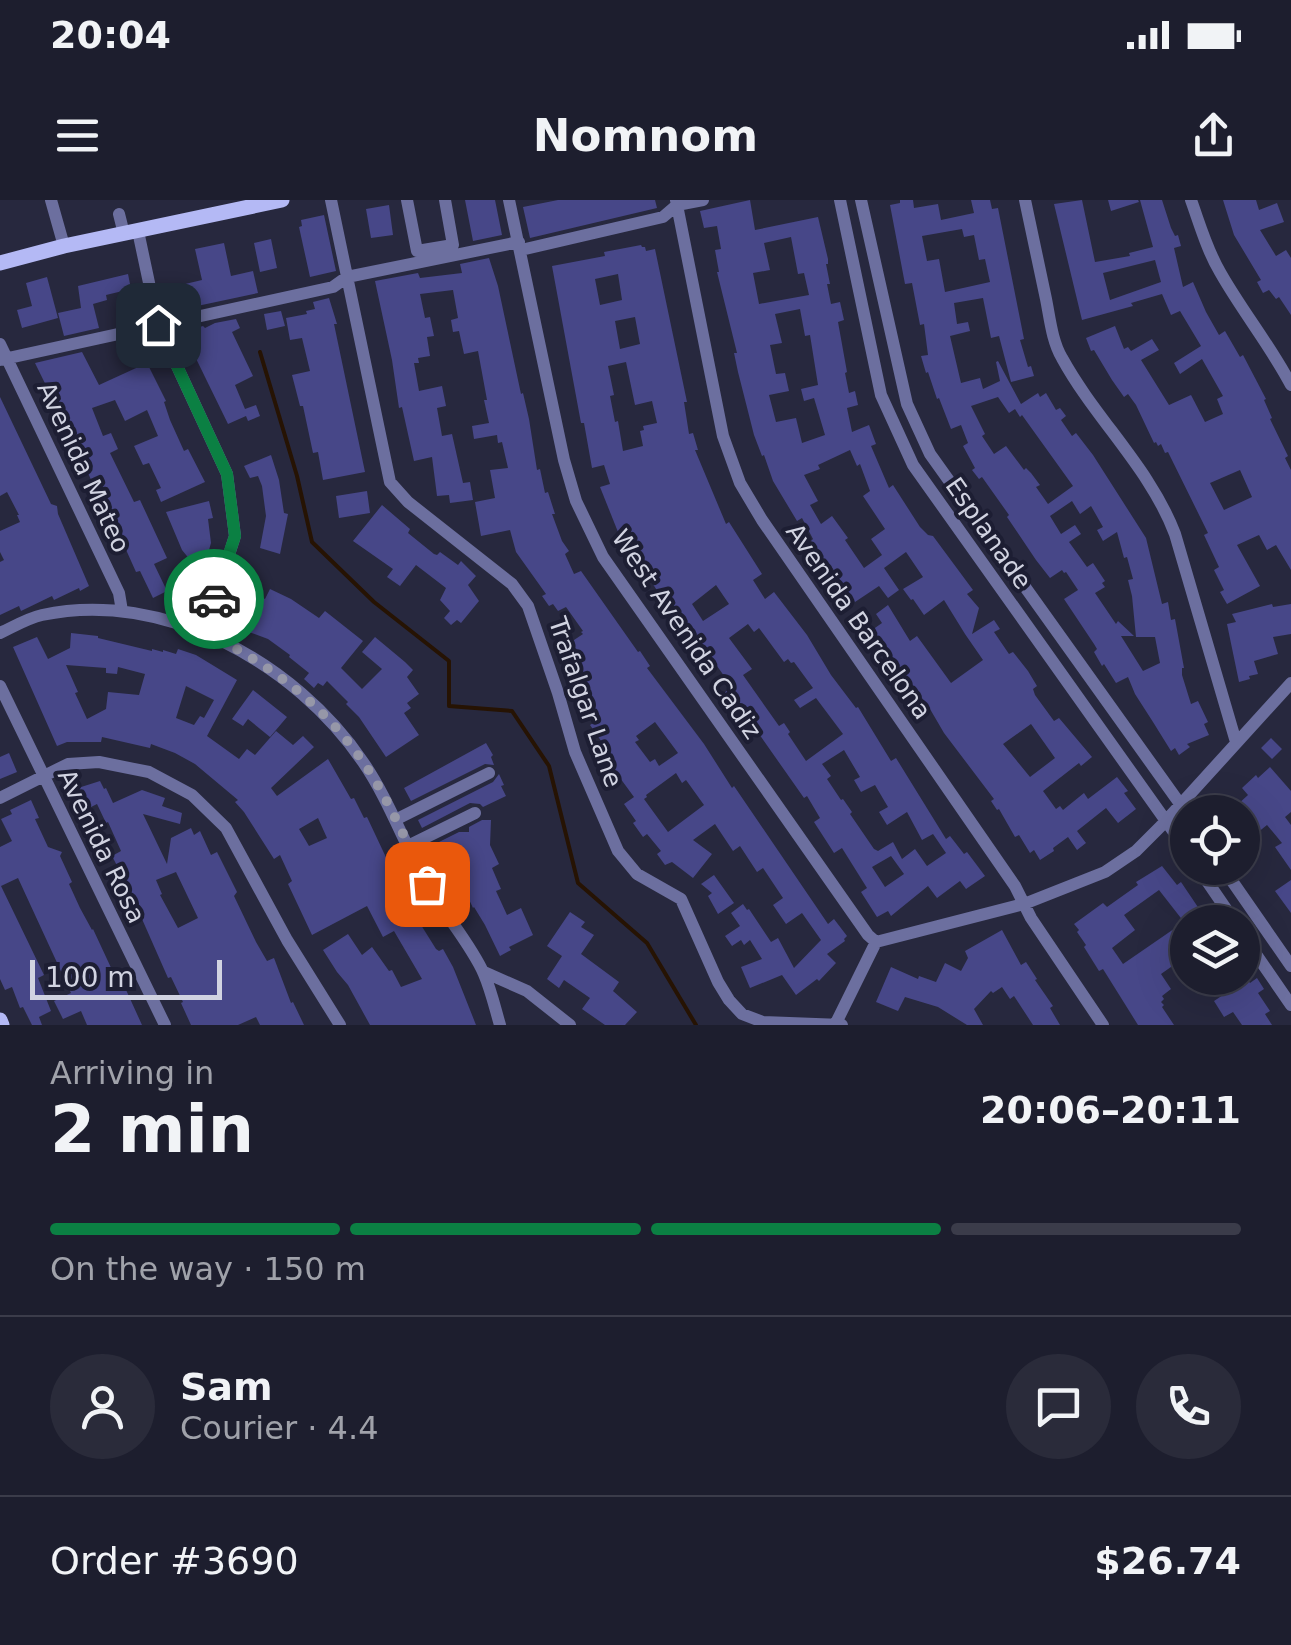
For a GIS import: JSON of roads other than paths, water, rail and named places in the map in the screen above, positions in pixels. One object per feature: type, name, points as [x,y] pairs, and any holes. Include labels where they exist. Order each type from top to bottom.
[{"type":"main road","points":[[0,263],[281,200]]},
{"type":"street","points":[[52,200],[64,246]]},
{"type":"street","name":"Trafalgar Lane","points":[[332,200],[390,482],[408,502],[512,584],[528,606],[575,752],[618,851],[637,874],[681,899],[729,1000],[742,1014],[762,1022],[838,1025]]},
{"type":"street","points":[[407,200],[417,251],[453,246],[445,200]]},
{"type":"street","name":"West Avenida Cadiz","points":[[509,200],[576,502],[604,557],[876,942]]},
{"type":"street","points":[[2,354],[334,287],[347,278],[664,218],[676,202],[702,200]]},
{"type":"street","name":"Esplanade","points":[[840,200],[881,395],[913,464],[1170,826]]},
{"type":"street","name":"Esplanade","points":[[862,200],[907,404],[930,454],[1173,795]]},
{"type":"street","points":[[1025,200],[1060,354],[1165,509],[1236,742]]},
{"type":"street","points":[[1191,200],[1208,250],[1221,274],[1291,384]]},
{"type":"street","name":"Avenida Barcelona","points":[[676,202],[724,436],[740,484],[1015,886],[1103,1025]]},
{"type":"street","points":[[119,214],[131,233],[158,325],[227,474],[235,536],[204,632]]},
{"type":"street","name":"Avenida Mateo","points":[[2,354],[119,593],[122,611]]},
{"type":"street","points":[[913,464],[930,454]]},
{"type":"street","points":[[0,634],[39,615],[122,611],[204,632],[273,670],[306,697],[364,763],[427,884],[484,972],[500,1025]]},
{"type":"street","points":[[1056,667],[1073,655]]},
{"type":"street","points":[[1195,795],[1236,742],[1291,683]]},
{"type":"street","name":"Avenida Rosa","points":[[0,686],[164,1025]]},
{"type":"street","points":[[0,798],[68,764],[99,762],[148,772],[192,795],[226,828],[287,940],[340,1025]]},
{"type":"street","points":[[395,820],[489,774]]},
{"type":"street","points":[[408,846],[475,813]]},
{"type":"street","points":[[838,1025],[876,942],[1024,904],[1105,872],[1136,851],[1170,818]]},
{"type":"street","points":[[1236,885],[1291,966]]},
{"type":"street","points":[[1260,960],[1291,1005]]},
{"type":"street","points":[[484,972],[527,990],[570,1025]]},
{"type":"waterway","points":[[260,352],[312,542],[374,602],[449,661],[449,706],[512,711],[549,766],[578,883],[647,943],[696,1025]]}]
